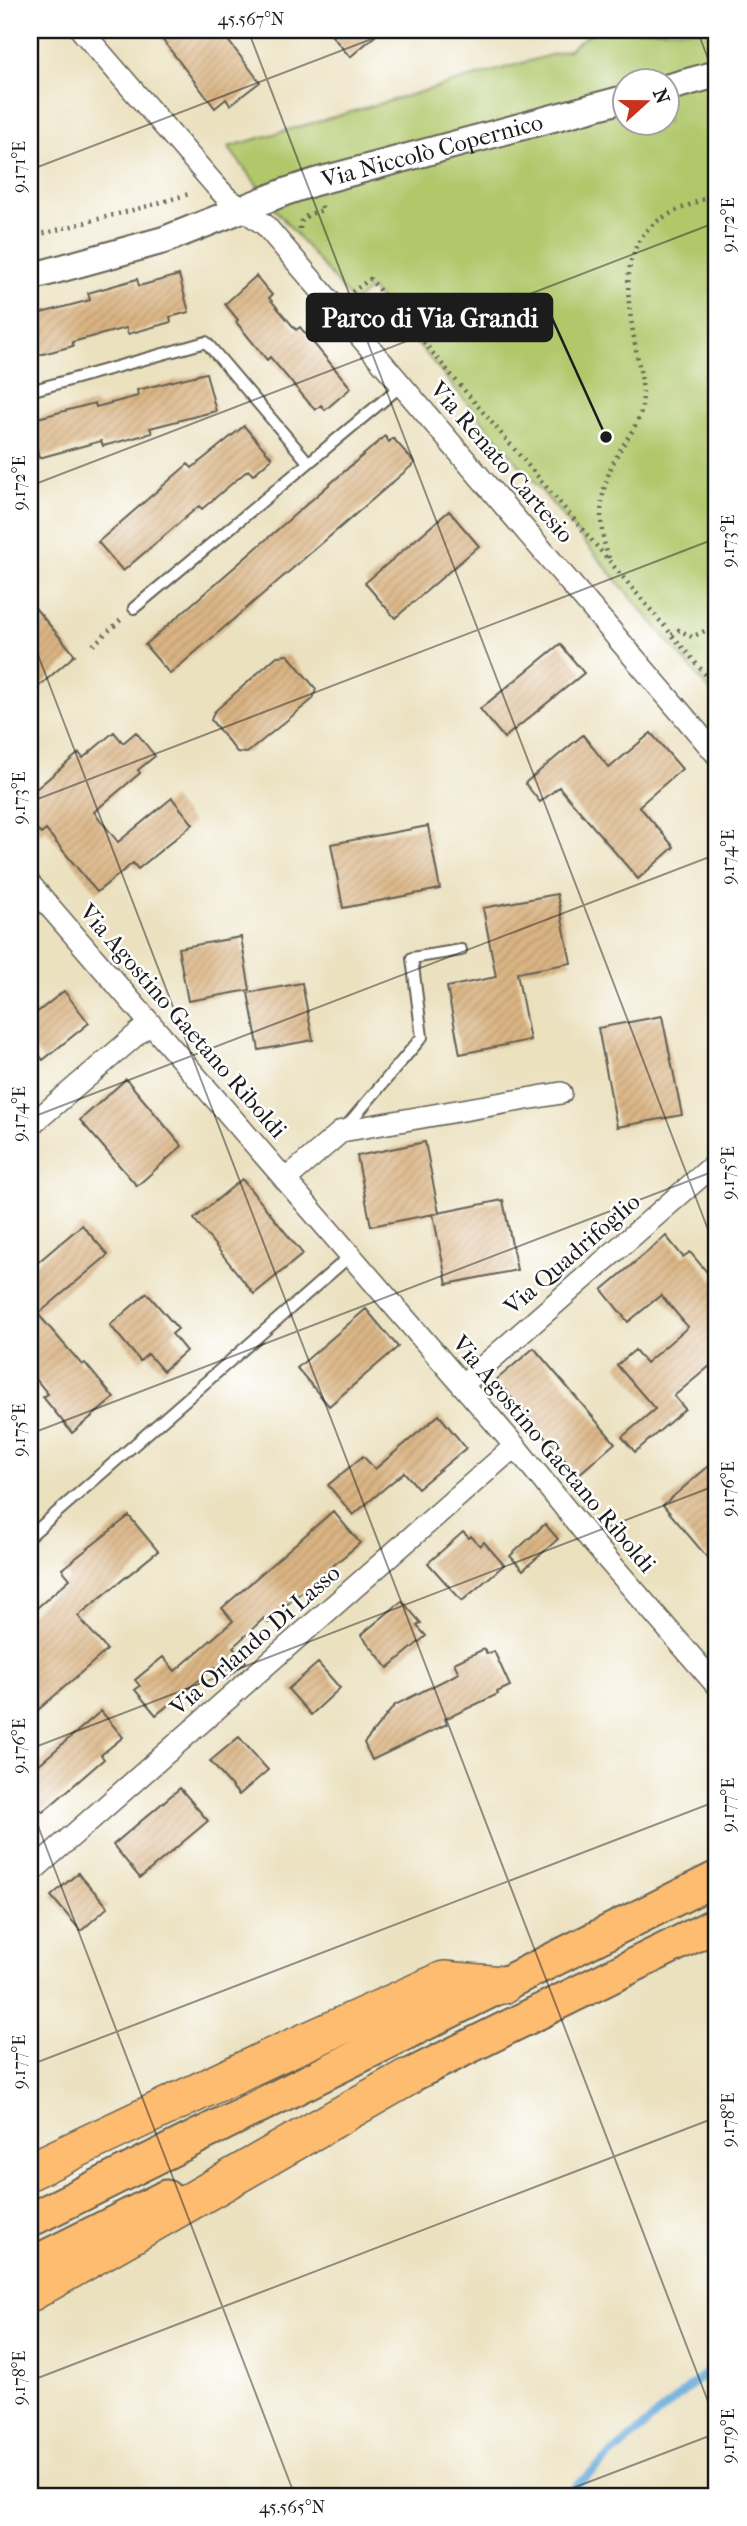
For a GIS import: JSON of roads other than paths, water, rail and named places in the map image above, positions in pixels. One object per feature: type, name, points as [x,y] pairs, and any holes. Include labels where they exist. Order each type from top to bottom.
[{"type":"highway","points":[[30,2220],[717,1878]]},
{"type":"highway","points":[[30,2265],[717,1924]]},
{"type":"highway","points":[[30,2171],[444,1980],[503,1985]]},
{"type":"highway","points":[[30,2293],[406,2078]]},
{"type":"highway","points":[[30,2161],[75,2148]]},
{"type":"street","name":"Via Renato Cartesio","points":[[81,30],[215,185],[265,225],[717,755]]},
{"type":"street","points":[[680,85],[717,75]]},
{"type":"street","points":[[680,103],[717,93]]},
{"type":"street","name":"Via Niccolò Copernico","points":[[30,277],[164,240],[315,182],[610,103]]},
{"type":"street","name":"Via Niccolò Copernico","points":[[30,260],[242,209],[320,199],[610,122]]},
{"type":"street","name":"Via Agostino Gaetano Riboldi","points":[[30,884],[462,1385],[717,1686]]},
{"type":"street","points":[[30,1126],[150,1023]]},
{"type":"street","points":[[285,1180],[342,1131],[561,1093]]},
{"type":"street","name":"Via Quadrifoglio","points":[[462,1385],[717,1162]]},
{"type":"street","name":"Via Orlando Di Lasso","points":[[30,1873],[514,1446]]},
{"type":"lane","points":[[30,391],[205,342],[308,462]]},
{"type":"lane","points":[[134,608],[402,385]]},
{"type":"lane","points":[[342,1131],[422,1037],[412,958],[461,950]]},
{"type":"lane","points":[[30,1536],[350,1256]]},
{"type":"waterway","points":[[564,2496],[717,2363]]},
{"type":"place","name":"Parco di Via Grandi","points":[[606,437]]}]
